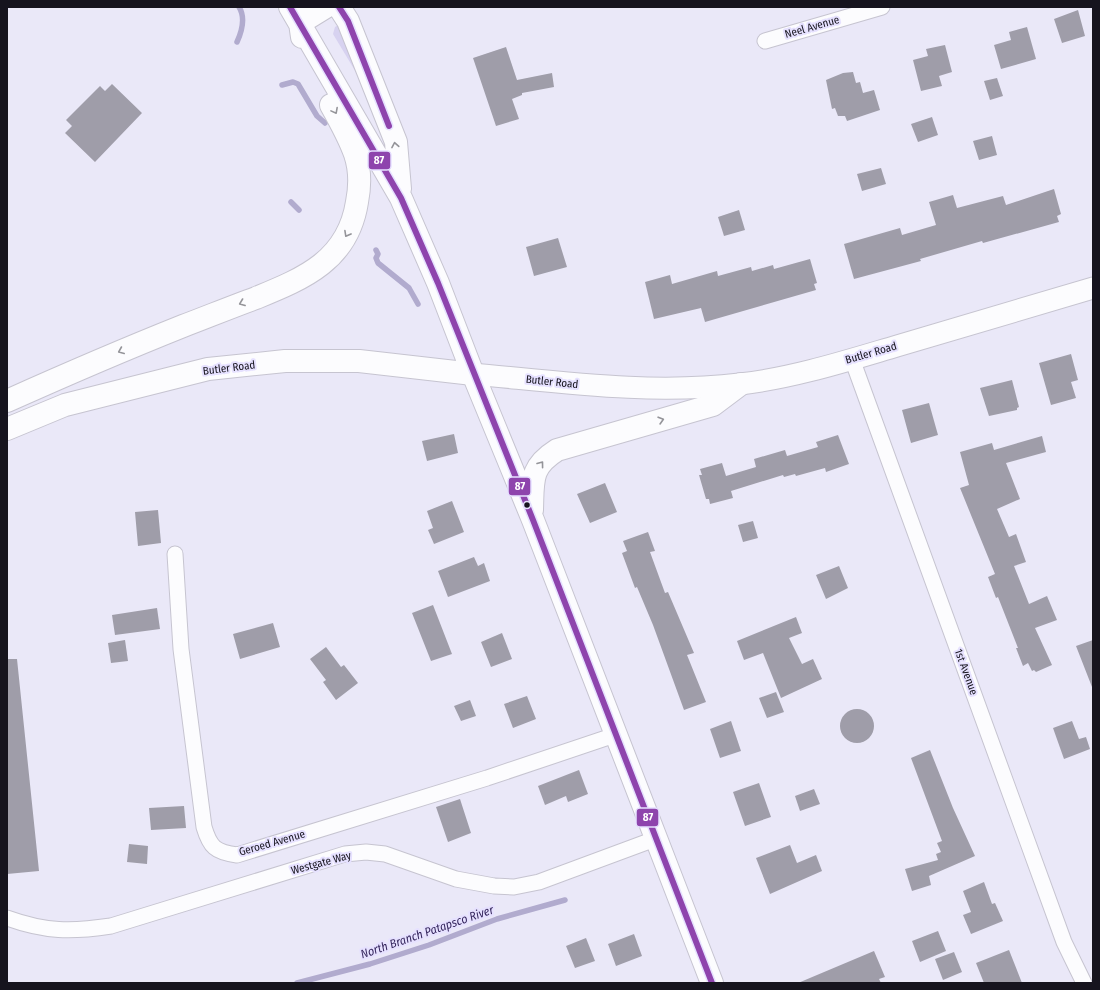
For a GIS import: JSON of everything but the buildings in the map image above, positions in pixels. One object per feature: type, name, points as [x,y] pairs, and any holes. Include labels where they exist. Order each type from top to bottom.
[{"type":"main road","points":[[295,15],[326,7]]},
{"type":"main road","points":[[339,7],[348,21],[396,142],[401,198]]},
{"type":"main road","points":[[295,15],[401,198],[438,283],[473,374],[531,515],[655,839],[712,983]]},
{"type":"main road","points":[[7,401],[128,348],[288,285],[307,276],[323,265],[338,249],[349,231],[355,215],[358,197],[359,172],[355,155],[346,132],[306,57],[295,15]]},
{"type":"main road","name":"Butler Road","points":[[7,429],[65,405],[208,369],[285,361],[359,361],[606,387],[713,387],[741,384],[769,380],[852,359],[1093,288]]},
{"type":"main road","points":[[531,515],[533,484],[536,471],[539,464],[557,450],[713,404],[741,384]]},
{"type":"street","name":"Neel Avenue","points":[[765,40],[882,7]]},
{"type":"street","name":"1st Avenue","points":[[852,359],[1064,942],[1084,983]]},
{"type":"street","name":"Geroed Avenue","points":[[175,554],[181,649],[204,827],[208,841],[215,848],[225,853],[237,855],[487,778],[612,725]]},
{"type":"street","name":"Westgate Way","points":[[7,918],[25,924],[56,930],[81,930],[111,926],[345,854],[366,852],[385,854],[474,884],[514,887],[539,882],[655,839]]},
{"type":"shaded area","points":[[340,24],[360,79],[333,34],[335,27]]},
{"type":"waterway","points":[[237,42],[242,29],[243,20],[239,7]]},
{"type":"waterway","points":[[282,85],[293,82],[298,84],[317,116],[325,123]]},
{"type":"waterway","points":[[291,202],[299,210]]},
{"type":"waterway","points":[[376,250],[378,254],[376,258],[378,263],[409,288],[418,304]]},
{"type":"waterway","name":"North Branch Patapsco River","points":[[297,983],[370,964],[429,945],[497,919],[565,900]]},
{"type":"transit line","name":"87","points":[[290,7],[401,198],[438,283],[533,520],[712,983]]},
{"type":"transit line","name":"87","points":[[339,7],[348,21],[389,126]]}]
